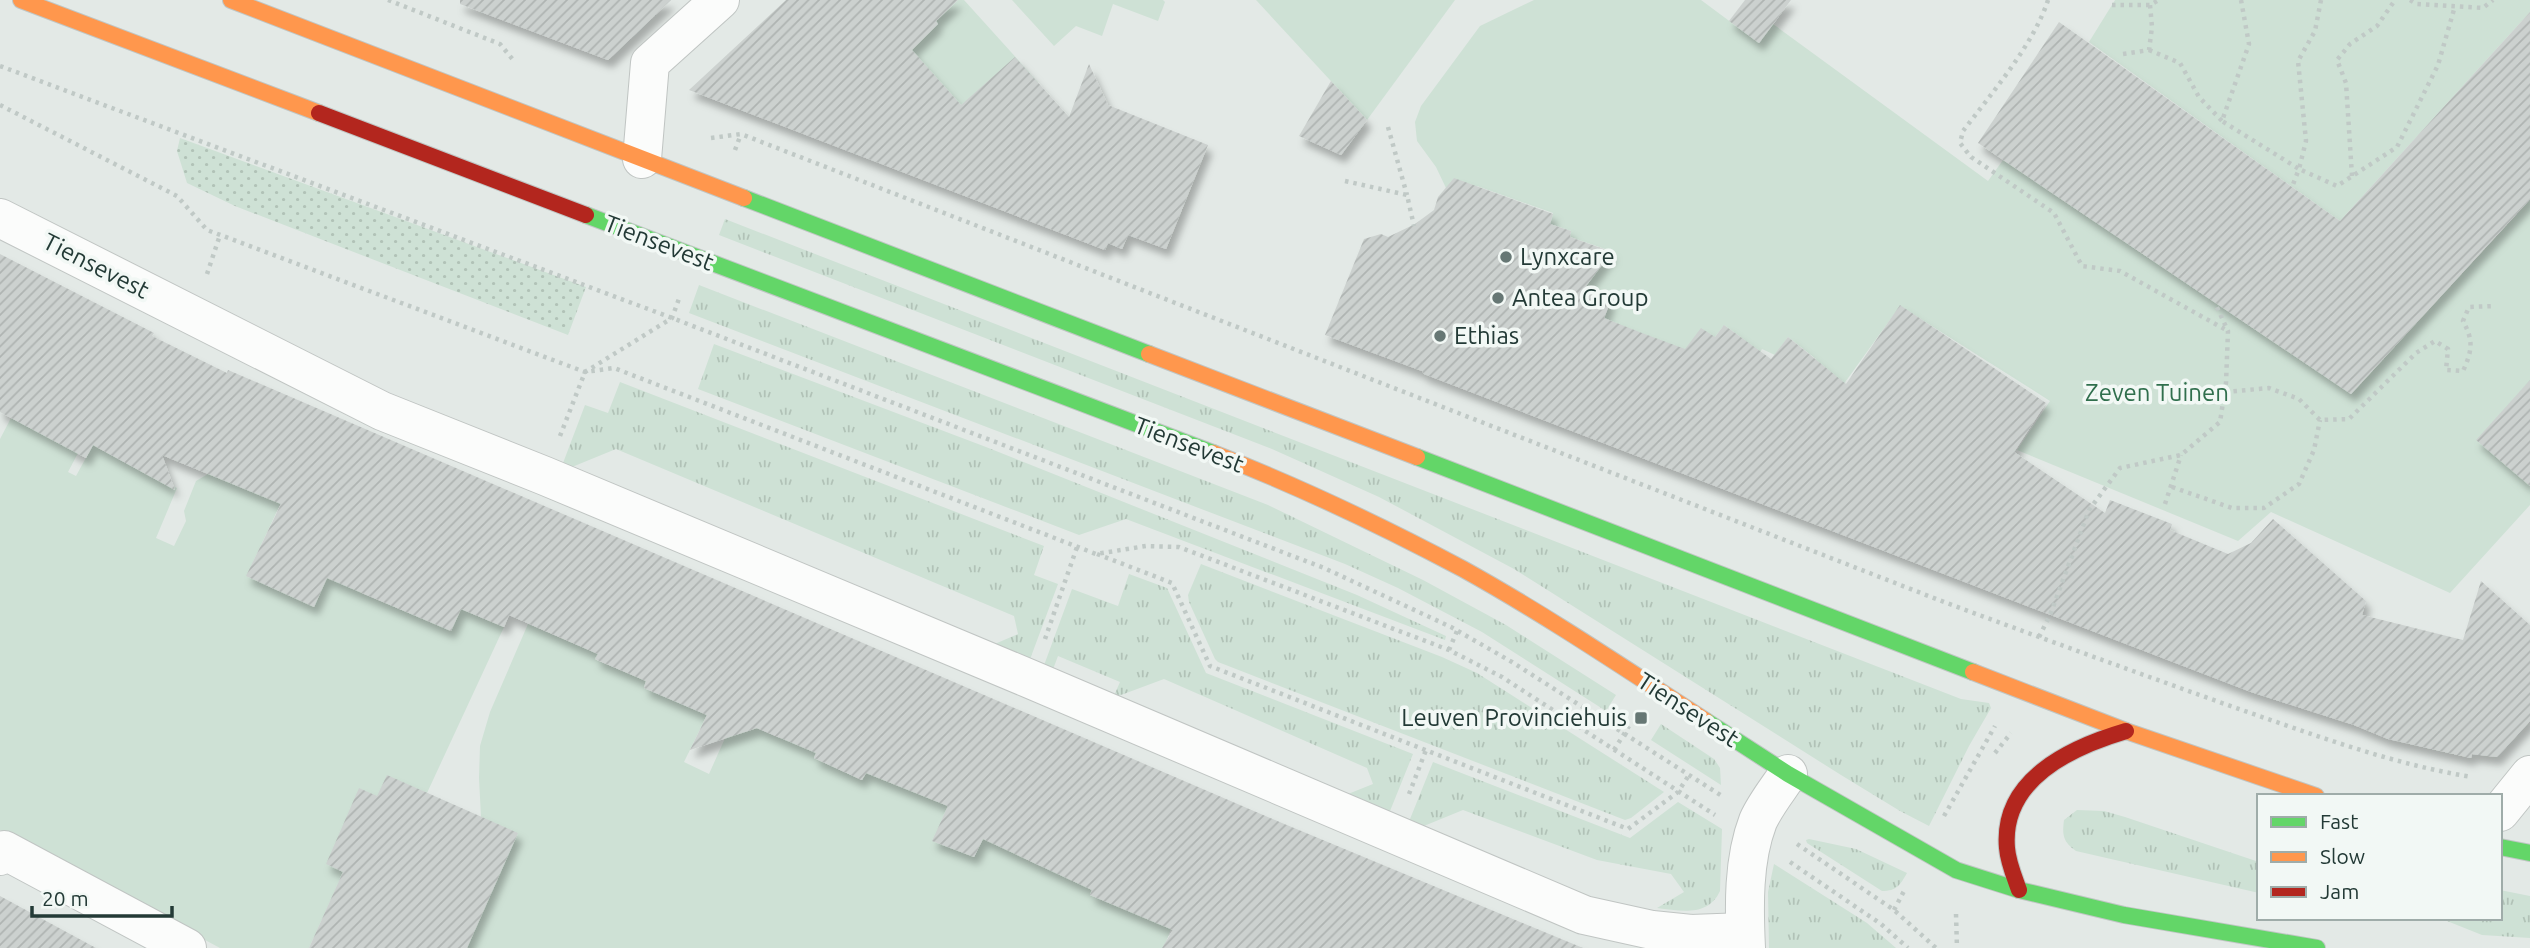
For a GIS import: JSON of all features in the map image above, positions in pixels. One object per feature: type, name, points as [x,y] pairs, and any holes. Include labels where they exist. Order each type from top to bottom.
[{"type":"main road","name":"Tiensevest","points":[[21,0],[1244,465],[1344,509],[1464,570],[1593,648],[1788,774],[1956,870],[2019,890],[2124,915],[2317,948]]},
{"type":"main road","points":[[231,0],[2126,731],[2310,794]]},
{"type":"main road","points":[[2019,890],[2010,863],[2006,833],[2019,798],[2033,780],[2060,756],[2076,747],[2126,731]]},
{"type":"main road","points":[[2502,848],[2530,853]]},
{"type":"street","points":[[642,159],[650,64],[720,0]]},
{"type":"street","name":"Tiensevest","points":[[0,218],[382,411],[545,476],[1030,679],[1584,915],[1652,930],[1745,940]]},
{"type":"street","points":[[1745,940],[1749,855],[1756,829],[1788,774]]},
{"type":"street","points":[[1,851],[187,948]]},
{"type":"path","points":[[2048,0],[2043,15],[2023,47],[1963,131],[1960,143],[1971,158],[2054,213],[2082,266],[2120,271],[2228,331]]},
{"type":"path","points":[[2112,5],[2150,5],[2159,0]]},
{"type":"path","points":[[2222,121],[2249,44],[2241,0]]},
{"type":"path","points":[[2292,187],[2306,141],[2298,61],[2315,31],[2321,0]]},
{"type":"path","points":[[2351,176],[2346,83],[2337,60],[2350,44],[2377,26],[2395,0]]},
{"type":"path","points":[[2410,0],[2417,4],[2483,8],[2493,0]]},
{"type":"path","points":[[2149,50],[2152,27],[2150,5]]},
{"type":"path","points":[[2123,54],[2149,50],[2180,63],[2199,97],[2222,121],[2299,169],[2337,186],[2397,146],[2438,65],[2455,6]]},
{"type":"path","points":[[0,66],[672,317],[1324,568],[1457,631],[1511,662],[1689,775],[1908,948]]},
{"type":"path","points":[[0,105],[177,195],[207,230],[585,372],[614,368],[1172,583],[1210,666],[1628,829],[1678,792],[1689,775]]},
{"type":"path","points":[[1388,127],[1414,226]]},
{"type":"path","points":[[720,189],[741,134],[2072,650],[2312,734],[2517,791]]},
{"type":"path","points":[[1345,181],[1406,195]]},
{"type":"path","points":[[545,476],[585,372],[672,317],[694,256]]},
{"type":"path","points":[[2039,637],[2050,615],[2089,510],[2120,468],[2181,455],[2220,422],[2225,392],[2228,331],[2215,303]]},
{"type":"path","points":[[2225,392],[2269,388],[2299,399],[2320,420],[2349,419],[2416,353],[2435,341],[2448,349],[2446,370],[2463,371],[2470,355],[2471,336],[2463,321],[2469,307],[2494,306]]},
{"type":"path","points":[[2172,487],[2232,508],[2263,508],[2299,484],[2314,450],[2320,420]]},
{"type":"path","points":[[2165,504],[2181,455]]},
{"type":"path","points":[[1096,554],[1146,546],[1179,547],[1449,650],[1502,677],[1678,792],[1756,829],[1894,910],[1936,948]]},
{"type":"path","points":[[1030,679],[1077,547]]},
{"type":"path","points":[[1449,650],[1457,631]]},
{"type":"path","points":[[1894,910],[2002,712],[2046,677],[2072,650]]},
{"type":"path","points":[[1614,750],[1629,726]]},
{"type":"green space","points":[[958,0],[964,0],[1038,82],[1017,135],[972,117],[940,82],[820,85],[936,21]]},
{"type":"green space","points":[[1012,0],[1165,2],[1158,21],[1113,4],[1102,36],[1076,26],[1054,46]]},
{"type":"green space","points":[[1256,0],[1455,0],[1367,120]]},
{"type":"green space","name":"Zeven Tuinen","points":[[1534,0],[1701,0],[1759,43],[1773,24],[1988,181],[2003,160],[2351,394],[2530,200],[2530,505],[2450,593],[2271,512],[2238,541],[2017,450],[2050,401],[1900,306],[1838,392],[1808,372],[1816,359],[1788,337],[1775,355],[1762,349],[1756,359],[1735,350],[1742,338],[1724,325],[1715,337],[1685,350],[1604,319],[1611,300],[1586,286],[1611,251],[1570,237],[1571,231],[1550,224],[1553,213],[1477,186],[1446,188],[1436,167],[1417,141],[1415,122],[1421,106],[1480,26]]},
{"type":"green space","points":[[2115,0],[2530,0],[2530,12],[2340,221],[2089,42]]},
{"type":"green space","points":[[180,138],[586,287],[568,335],[235,206],[187,183],[177,151]]},
{"type":"green space","points":[[725,219],[1961,699],[1989,703],[1991,708],[1929,826],[1841,775],[1514,569],[1379,497],[1272,449],[719,235]]},
{"type":"green space","points":[[699,285],[1268,505],[1423,580],[1506,625],[1616,695],[1606,711],[1482,632],[1345,564],[689,313]]},
{"type":"green space","points":[[714,344],[986,447],[1357,595],[1446,636],[1445,640],[1126,519],[1079,535],[698,389]]},
{"type":"green space","points":[[620,382],[1044,546],[1034,575],[1058,584],[1029,662],[990,646],[1018,634],[1014,616],[616,449],[572,467],[563,463],[585,405],[608,413]]},
{"type":"green space","points":[[11,418],[78,453],[68,472],[76,476],[94,443],[98,448],[170,487],[177,488],[156,538],[174,546],[186,521],[184,511],[196,481],[208,474],[286,492],[247,575],[355,513],[370,573],[361,593],[450,630],[461,609],[504,627],[427,793],[387,776],[309,948],[220,948],[0,830],[0,439]]},
{"type":"green space","points":[[1201,564],[1477,673],[1664,792],[1625,820],[1218,662],[1189,602],[1188,595]]},
{"type":"green space","points":[[1129,574],[1167,588],[1206,673],[1413,754],[1388,816],[1343,796],[1373,784],[1367,768],[1164,679],[1113,698],[1120,682],[1058,656],[1052,672],[1043,668],[1072,589],[1118,606]]},
{"type":"green space","points":[[528,624],[598,654],[596,660],[646,681],[644,688],[707,715],[684,762],[709,774],[730,727],[745,732],[754,727],[779,738],[784,726],[821,744],[814,758],[861,780],[875,757],[909,790],[948,806],[933,841],[974,857],[995,813],[1026,846],[1020,856],[1040,866],[1103,862],[1090,895],[1114,905],[1182,901],[1166,942],[1181,948],[467,948],[481,817],[480,746],[490,712]]},
{"type":"green space","points":[[1661,724],[1714,759],[1720,768],[1721,785],[1651,740]]},
{"type":"green space","points":[[1433,762],[1630,838],[1678,802],[1722,829],[1720,891],[1715,899],[1701,909],[1684,911],[1657,908],[1684,892],[1671,874],[1597,860],[1463,810],[1419,828],[1408,824]]},
{"type":"green space","points":[[2077,810],[2104,811],[2257,861],[2257,893],[2076,851],[2064,838],[2064,820]]},
{"type":"green space","points":[[1806,840],[1856,849],[1907,873],[1898,887],[1882,891],[1807,843]]},
{"type":"green space","points":[[1774,864],[1867,923],[1896,948],[1769,948],[1768,892]]},
{"type":"green space","points":[[2502,890],[2530,896],[2530,938],[2482,935],[2438,920],[2502,920]]},
{"type":"building","points":[[460,0],[671,0],[608,60],[460,4]]},
{"type":"building","points":[[786,0],[958,0],[912,50],[961,105],[1015,57],[1069,117],[1089,64],[1108,105],[1208,145],[1166,249],[1128,235],[1122,249],[1108,243],[1105,250],[689,90]]},
{"type":"building","points":[[1745,0],[1791,0],[1759,43],[1729,21]]},
{"type":"building","points":[[2530,12],[2530,199],[2351,394],[1978,143],[2059,22],[2340,221]]},
{"type":"building","points":[[1331,81],[1367,120],[1341,155],[1299,136]]},
{"type":"building","points":[[1454,178],[1553,214],[1550,224],[1571,231],[1570,237],[1612,252],[1586,286],[1611,300],[1604,318],[1642,333],[1685,349],[1701,328],[1715,337],[1724,325],[1771,359],[1788,337],[1846,384],[1900,305],[2046,403],[2014,452],[2105,513],[2110,500],[2172,524],[2170,530],[2228,554],[2251,543],[2273,519],[2366,601],[2362,615],[2463,640],[2481,581],[2530,625],[2530,721],[2497,757],[2472,754],[2471,758],[2388,739],[2354,725],[2251,692],[1325,335],[1364,239],[1381,234],[1388,237],[1415,224],[1434,210],[1438,197]]},
{"type":"building","points":[[0,254],[227,373],[228,370],[1282,823],[1583,948],[1162,948],[1173,930],[1090,895],[1092,890],[983,839],[974,857],[932,841],[948,806],[866,773],[862,780],[814,758],[816,753],[757,728],[690,750],[707,715],[644,688],[646,681],[595,659],[598,654],[509,615],[504,627],[461,609],[451,631],[327,578],[314,607],[246,576],[281,504],[162,455],[175,490],[93,445],[86,458],[0,412]]},
{"type":"building","points":[[2530,380],[2530,486],[2476,440]]},
{"type":"building","points":[[387,775],[518,833],[467,948],[309,948],[343,872],[326,864],[359,788],[377,796]]},
{"type":"building","points":[[0,896],[96,948],[0,948]]},
{"type":"traffic: fast","points":[[744,198],[1149,354]]},
{"type":"traffic: fast","points":[[586,215],[1213,453]]},
{"type":"traffic: fast","points":[[1417,457],[1973,672]]},
{"type":"traffic: fast","points":[[1706,721],[1788,774],[1956,870],[2019,890],[2124,915],[2317,948]]},
{"type":"traffic: fast","points":[[2502,847],[2530,853]]},
{"type":"traffic: slow","points":[[21,0],[319,113]]},
{"type":"traffic: slow","points":[[231,0],[744,198]]},
{"type":"traffic: slow","points":[[1149,354],[1417,457]]},
{"type":"traffic: slow","points":[[1213,453],[1339,507],[1463,569],[1555,624],[1706,721]]},
{"type":"traffic: slow","points":[[1973,672],[2126,731],[2310,794]]},
{"type":"traffic: jam","points":[[319,113],[586,215]]},
{"type":"traffic: jam","points":[[2019,890],[2007,848],[2008,824],[2015,803],[2028,785],[2063,757],[2084,746],[2126,731]]},
{"type":"place","name":"Lynxcare","points":[[1506,257]]},
{"type":"place","name":"Antea Group","points":[[1498,298]]},
{"type":"place","name":"Ethias","points":[[1440,336]]},
{"type":"place","name":"Leuven Provinciehuis","points":[[1641,718]]}]
